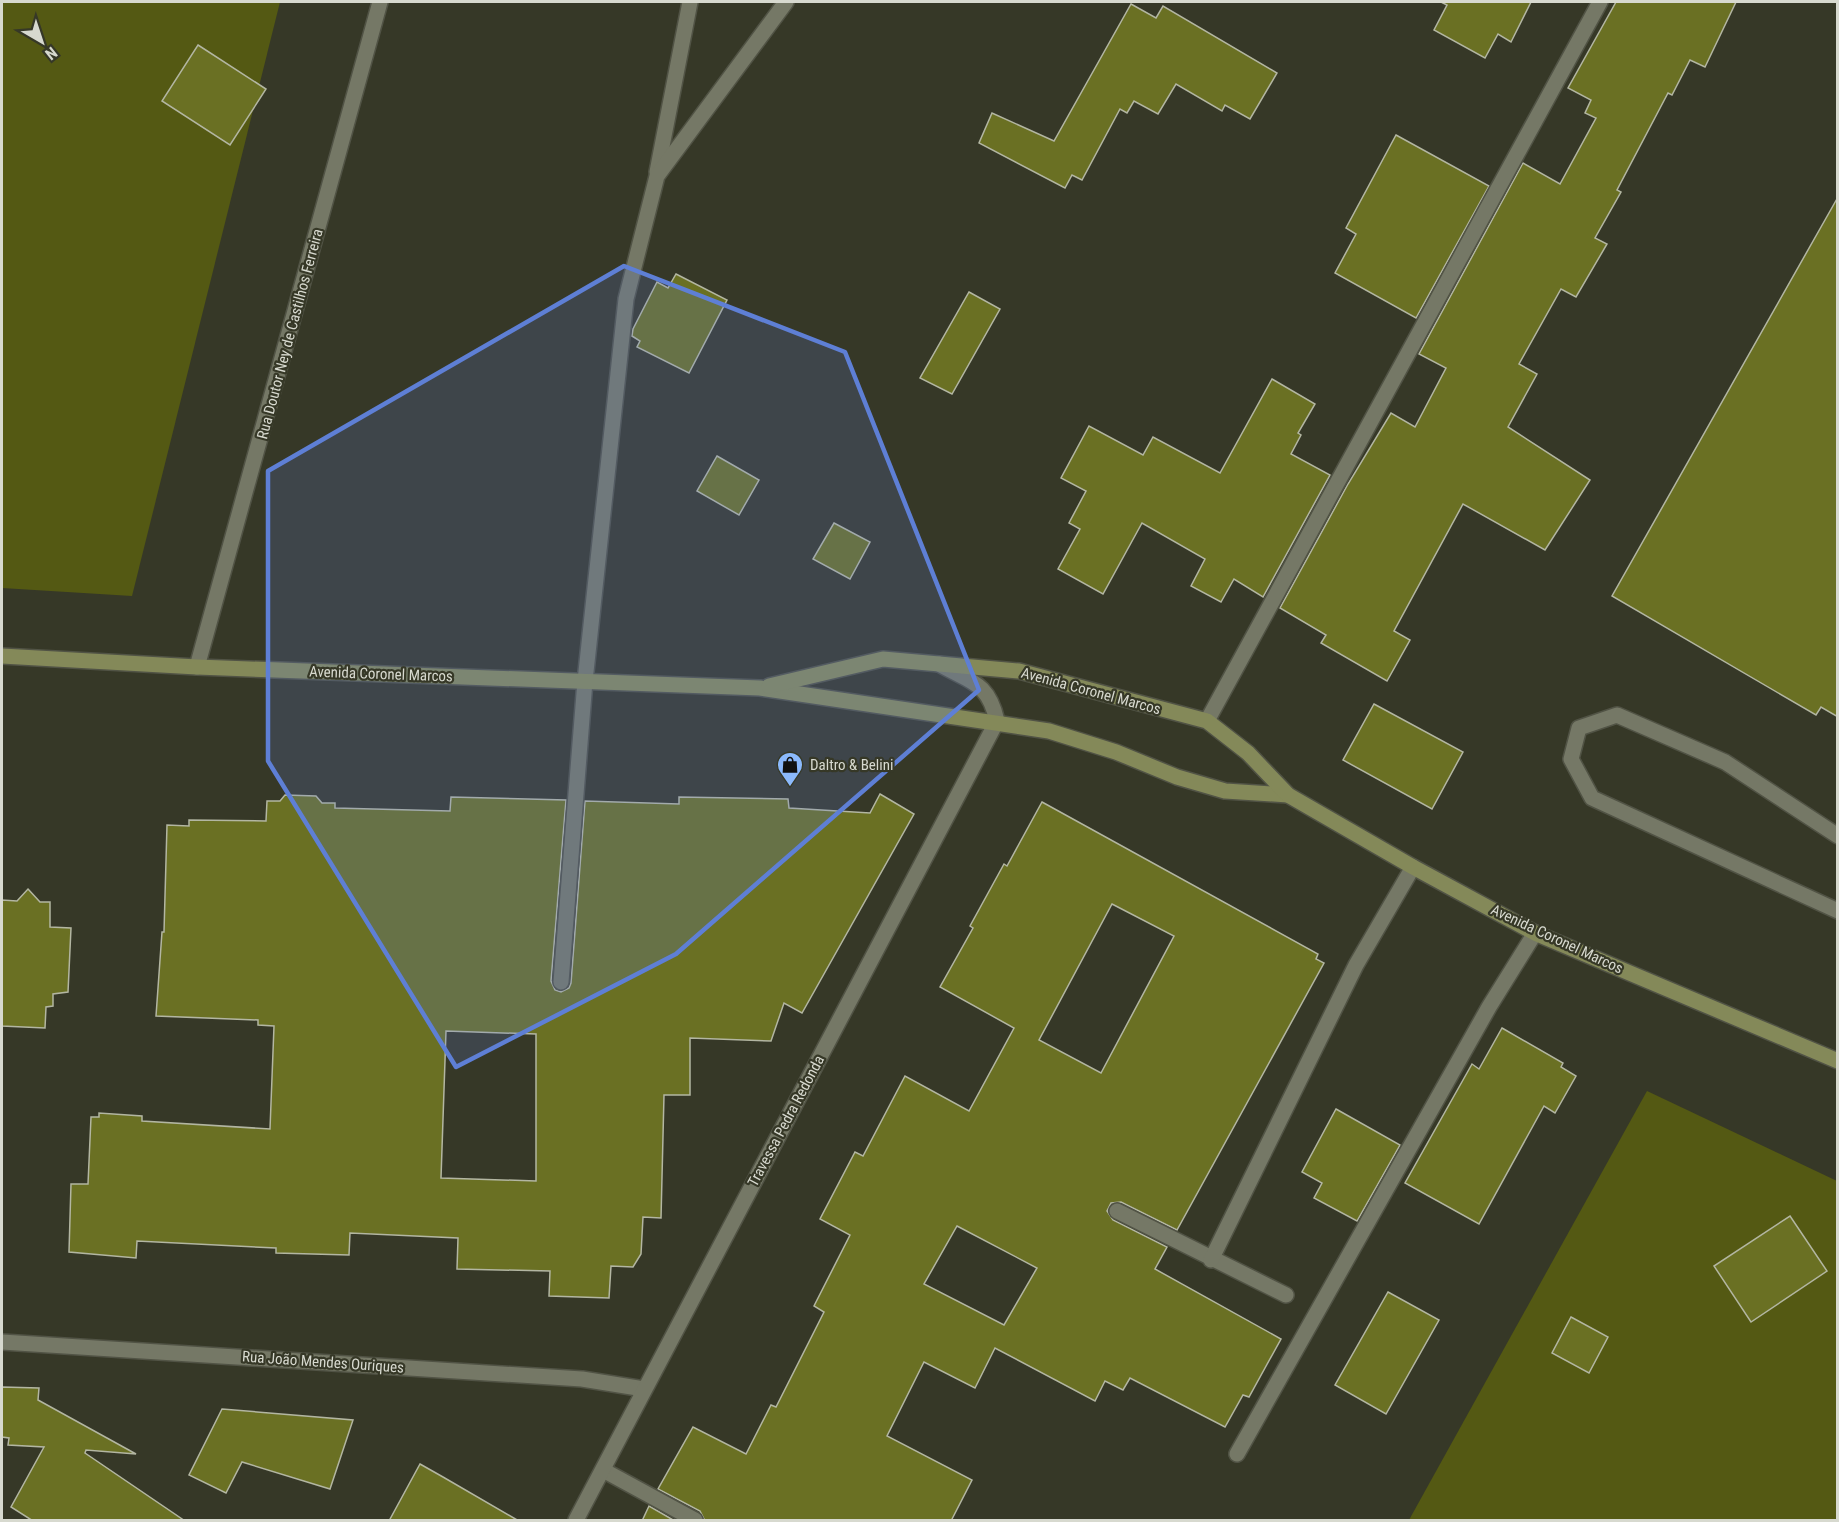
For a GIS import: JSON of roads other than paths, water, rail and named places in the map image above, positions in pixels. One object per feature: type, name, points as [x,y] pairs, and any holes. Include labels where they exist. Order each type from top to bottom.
[{"type":"main road","name":"Avenida Coronel Marcos","points":[[2,656],[197,667],[760,688],[1049,730],[1116,752],[1177,777],[1225,791],[1288,795]]},
{"type":"main road","name":"Avenida Coronel Marcos","points":[[760,688],[883,659],[1019,671],[1207,721],[1248,753],[1288,795],[1413,867],[1535,933],[1838,1061]]},
{"type":"street","name":"Rua Doutor Ney de Castilhos Ferreira","points":[[197,667],[380,2]]},
{"type":"street","points":[[561,982],[585,681],[626,299],[657,176],[690,2]]},
{"type":"street","points":[[657,176],[786,2]]},
{"type":"street","points":[[1207,721],[1600,2]]},
{"type":"street","points":[[939,664],[974,680],[994,707],[997,721]]},
{"type":"street","points":[[1838,836],[1725,762],[1617,715],[1579,728],[1571,759],[1592,798],[1838,911]]},
{"type":"street","name":"Travessa Pedra Redonda","points":[[576,1521],[997,721]]},
{"type":"street","points":[[1211,1260],[1356,965],[1413,867]]},
{"type":"street","points":[[1237,1454],[1478,1028],[1535,933]]},
{"type":"street","points":[[1117,1212],[1286,1295]]},
{"type":"street","name":"Rua João Mendes Ouriques","points":[[2,1342],[570,1378],[644,1389]]},
{"type":"street","points":[[603,1470],[695,1521]]},
{"type":"place","name":"Daltro & Belini","points":[[790,788]]}]
